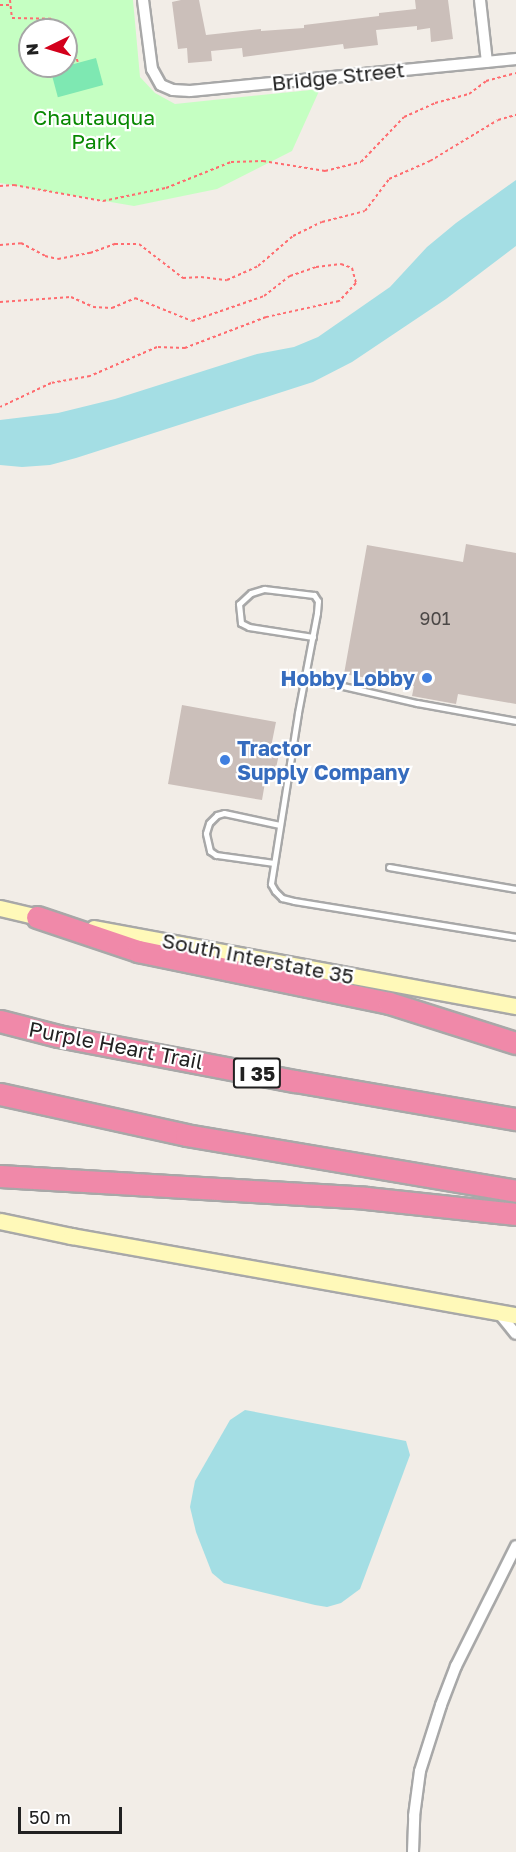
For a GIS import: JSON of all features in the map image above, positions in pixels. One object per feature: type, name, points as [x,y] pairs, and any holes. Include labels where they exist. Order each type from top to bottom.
[{"type":"highway","points":[[37,917],[138,951],[389,1004],[516,1043]]},
{"type":"highway","name":"Purple Heart Trail","points":[[0,1021],[58,1036],[516,1119]]},
{"type":"highway","points":[[0,1094],[186,1135],[516,1191]]},
{"type":"highway","points":[[0,1176],[375,1199],[516,1214]]},
{"type":"main road","name":"South Interstate 35","points":[[0,908],[37,917],[516,1007]]},
{"type":"main road","points":[[0,1221],[71,1236],[516,1315]]},
{"type":"street","name":"Bridge Street","points":[[143,0],[151,63],[161,85],[172,90],[190,91],[516,59]]},
{"type":"street","points":[[480,0],[487,62]]},
{"type":"street","points":[[498,1312],[516,1334]]},
{"type":"street","points":[[413,1852],[414,1816],[420,1771],[441,1705],[456,1666],[516,1546]]},
{"type":"lane","points":[[312,637],[249,627],[240,623],[239,604],[251,593],[264,589],[314,595],[318,601],[271,884],[282,898],[516,937]]},
{"type":"lane","points":[[304,677],[417,703],[516,721]]},
{"type":"lane","points":[[274,864],[216,855],[210,851],[206,833],[209,823],[217,815],[224,813],[280,825]]},
{"type":"lane","points":[[389,867],[516,889]]},
{"type":"path","points":[[10,0],[12,18],[18,18]]},
{"type":"path","points":[[0,5],[11,5]]},
{"type":"path","points":[[0,186],[14,185],[103,201],[166,188],[231,162],[263,161],[325,171],[361,162],[405,117],[435,103],[469,94],[486,81],[516,73]]},
{"type":"path","points":[[0,245],[21,243],[45,256],[58,259],[90,253],[115,244],[139,244],[183,278],[201,277],[227,280],[258,266],[293,236],[322,222],[365,211],[389,179],[430,161],[498,120],[516,115]]},
{"type":"path","points":[[0,302],[71,297],[93,307],[112,308],[135,298],[192,321],[264,296],[290,276],[316,267],[341,264],[352,268],[356,284],[339,301],[266,317],[185,348],[157,347],[90,376],[51,384],[0,407]]},
{"type":"green space","name":"Chautauqua Park","points":[[0,0],[133,0],[140,77],[155,93],[175,104],[320,89],[292,151],[217,189],[134,206],[0,183]]},
{"type":"green space","points":[[96,58],[103,85],[58,97],[53,78],[78,78],[78,63]]},
{"type":"water","points":[[516,180],[516,246],[446,299],[352,362],[313,382],[76,458],[50,465],[22,467],[0,465],[0,420],[58,413],[115,399],[257,354],[294,347],[318,337],[390,287],[427,247]]},
{"type":"water","points":[[245,1410],[406,1441],[410,1455],[360,1589],[341,1603],[327,1607],[315,1605],[224,1583],[212,1573],[196,1532],[190,1507],[195,1481],[230,1420]]},
{"type":"building","points":[[199,0],[206,35],[261,29],[261,31],[304,28],[304,25],[416,9],[415,0],[448,0],[453,39],[431,42],[430,28],[417,30],[417,26],[376,30],[378,45],[344,49],[343,44],[243,57],[242,48],[211,51],[212,61],[188,63],[187,48],[178,49],[172,2]]},
{"type":"building","points":[[466,544],[516,553],[516,704],[458,694],[456,704],[412,696],[414,686],[344,674],[367,545],[463,562]]},
{"type":"building","name":"Tractor Supply Company","points":[[182,705],[276,722],[271,747],[280,749],[275,773],[267,771],[262,800],[168,784]]},
{"type":"place","name":"Hobby Lobby","points":[[427,678]]},
{"type":"place","name":"Tractor Supply Company","points":[[225,760]]}]
